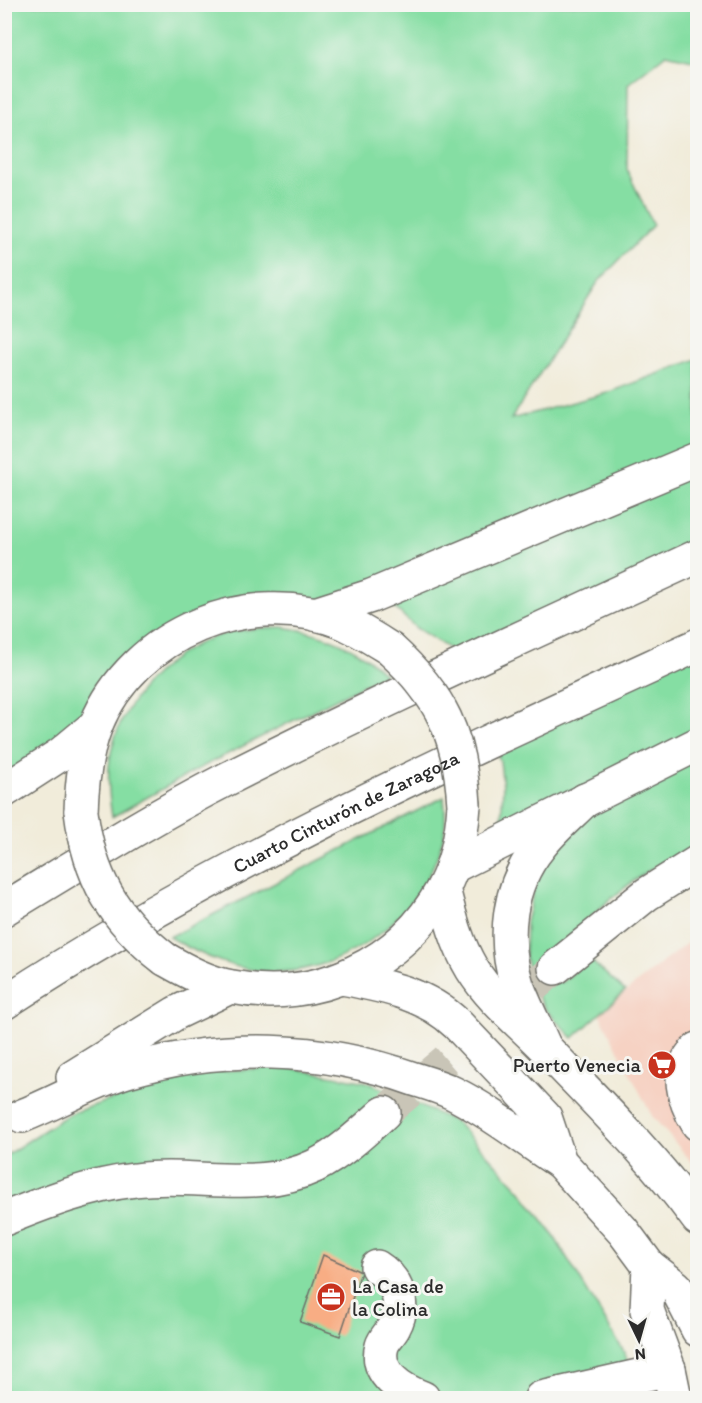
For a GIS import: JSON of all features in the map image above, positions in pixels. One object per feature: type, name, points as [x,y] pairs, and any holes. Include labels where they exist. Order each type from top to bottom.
[{"type":"main road","points":[[315,614],[382,592],[698,459]]},
{"type":"main road","points":[[4,909],[116,841],[223,781],[415,687],[698,556]]},
{"type":"main road","points":[[270,610],[315,614],[341,622],[367,634],[412,669],[430,693],[446,718],[456,746],[463,775],[463,826],[448,878],[424,917],[401,942],[373,963],[342,978],[315,987],[287,991],[258,991],[230,987],[207,981],[165,959],[145,944],[127,926],[100,884],[86,844],[81,811],[82,781],[87,752],[96,724],[116,690],[135,667],[158,647],[183,631],[240,612],[270,610]]},
{"type":"main road","name":"Cuarto Cinturón de Zaragoza","points":[[4,1003],[151,915],[286,841],[410,779],[698,645]]},
{"type":"main road","points":[[4,791],[61,753],[96,724]]},
{"type":"main road","points":[[448,878],[585,800],[698,744]]},
{"type":"main road","points":[[545,1048],[518,987],[513,970],[510,951],[510,916],[518,882],[527,864],[551,833],[585,800]]},
{"type":"main road","points":[[555,968],[647,894],[698,862]]},
{"type":"main road","points":[[448,878],[454,930],[474,971],[488,991],[657,1166],[698,1219]]},
{"type":"main road","points":[[342,978],[381,985],[410,994],[444,1012],[546,1117],[560,1162]]},
{"type":"main road","points":[[13,1122],[53,1090],[141,1034],[176,1013],[230,987]]},
{"type":"main road","points":[[698,1049],[689,1058],[682,1083],[684,1098],[698,1124]]},
{"type":"main road","points":[[13,1122],[125,1072],[172,1059],[233,1051],[275,1051],[336,1058],[382,1067],[451,1092],[498,1118],[524,1140],[560,1162],[622,1231],[649,1266],[676,1287],[698,1330]]},
{"type":"main road","points":[[4,1220],[67,1196],[134,1180],[172,1177],[249,1180],[280,1177],[314,1166],[337,1152],[384,1113]]},
{"type":"main road","points":[[541,1398],[672,1384],[647,1310],[649,1266]]},
{"type":"main road","points":[[377,1267],[392,1278],[400,1305],[398,1319],[382,1344],[380,1358],[383,1371],[398,1386],[423,1398]]},
{"type":"shaded area","name":"Puerto Venecia","points":[[697,935],[697,1168],[652,1116],[599,1013]]},
{"type":"green space","points":[[5,5],[697,5],[697,61],[666,54],[628,84],[627,170],[653,225],[598,282],[511,419],[607,393],[697,359],[697,556],[463,665],[448,648],[416,628],[395,608],[371,596],[211,620],[5,791]]},
{"type":"green space","points":[[282,627],[297,629],[338,642],[363,656],[385,674],[198,769],[112,817],[109,773],[115,737],[124,716],[151,679],[168,663],[207,640],[227,633]]},
{"type":"green space","points":[[697,645],[697,846],[645,873],[614,896],[544,963],[561,983],[589,959],[625,991],[573,1038],[546,1010],[538,997],[525,957],[526,922],[541,872],[500,842],[503,787],[500,761],[492,740]]},
{"type":"green space","points":[[444,797],[445,831],[432,868],[418,892],[401,914],[357,949],[332,961],[305,969],[277,972],[248,969],[221,962],[169,937]]},
{"type":"green space","points":[[285,1067],[367,1082],[456,1122],[520,1190],[552,1233],[623,1350],[645,1398],[5,1398],[5,1156],[69,1114],[189,1073]]},
{"type":"building","name":"La Casa de la Colina","points":[[323,1255],[361,1272],[340,1336],[300,1322]]},
{"type":"tunnel","points":[[384,1113],[555,968]]},
{"type":"place","name":"Puerto Venecia","points":[[662,1065]]},
{"type":"place","name":"La Casa de la Colina","points":[[331,1297]]}]
